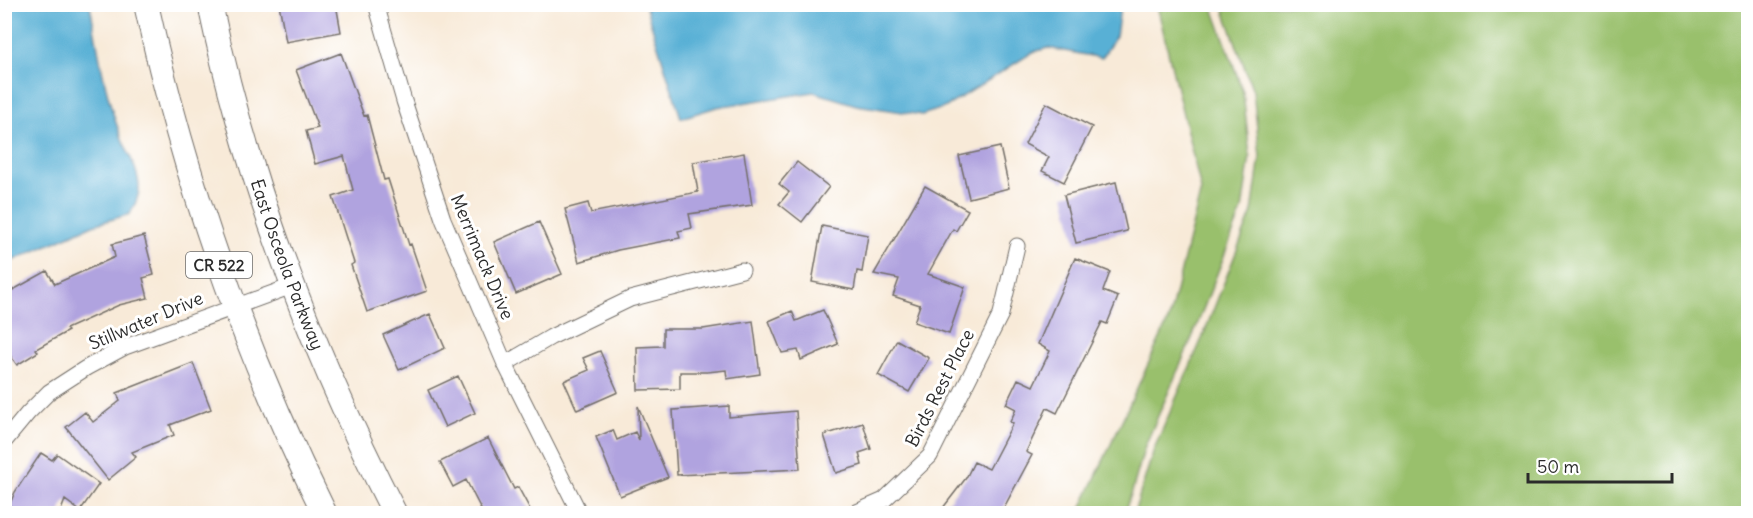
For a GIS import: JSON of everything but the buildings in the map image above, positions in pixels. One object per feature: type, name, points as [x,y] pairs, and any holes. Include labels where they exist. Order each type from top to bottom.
[{"type":"main road","name":"CR 522","points":[[146,4],[184,158],[234,307],[301,466],[325,513]]},
{"type":"main road","name":"East Osceola Parkway","points":[[210,4],[239,129],[292,286],[339,398],[395,513]]},
{"type":"street","name":"Merrimack Drive","points":[[376,4],[404,101],[443,219],[505,364],[580,513]]},
{"type":"street","name":"Birds Rest Place","points":[[852,513],[884,500],[930,456],[1001,314],[1017,246]]},
{"type":"street","points":[[505,364],[551,337],[630,299],[742,270]]},
{"type":"street","name":"Stillwater Drive","points":[[4,442],[28,413],[50,392],[86,368],[126,347],[292,286]]},
{"type":"green space","points":[[1157,5],[1212,5],[1243,92],[1250,156],[1242,210],[1192,338],[1145,446],[1124,513],[1079,513],[1169,319],[1201,190]]},
{"type":"green space","points":[[1222,5],[1748,5],[1748,513],[1134,513],[1154,449],[1201,341],[1252,212],[1260,157],[1253,91]]},
{"type":"water","points":[[5,4],[90,5],[109,100],[137,174],[139,188],[130,214],[93,225],[5,264]]},
{"type":"water","points":[[645,5],[1119,5],[1116,36],[1102,58],[1048,48],[1033,52],[946,107],[922,115],[856,105],[814,92],[717,107],[681,118]]}]
